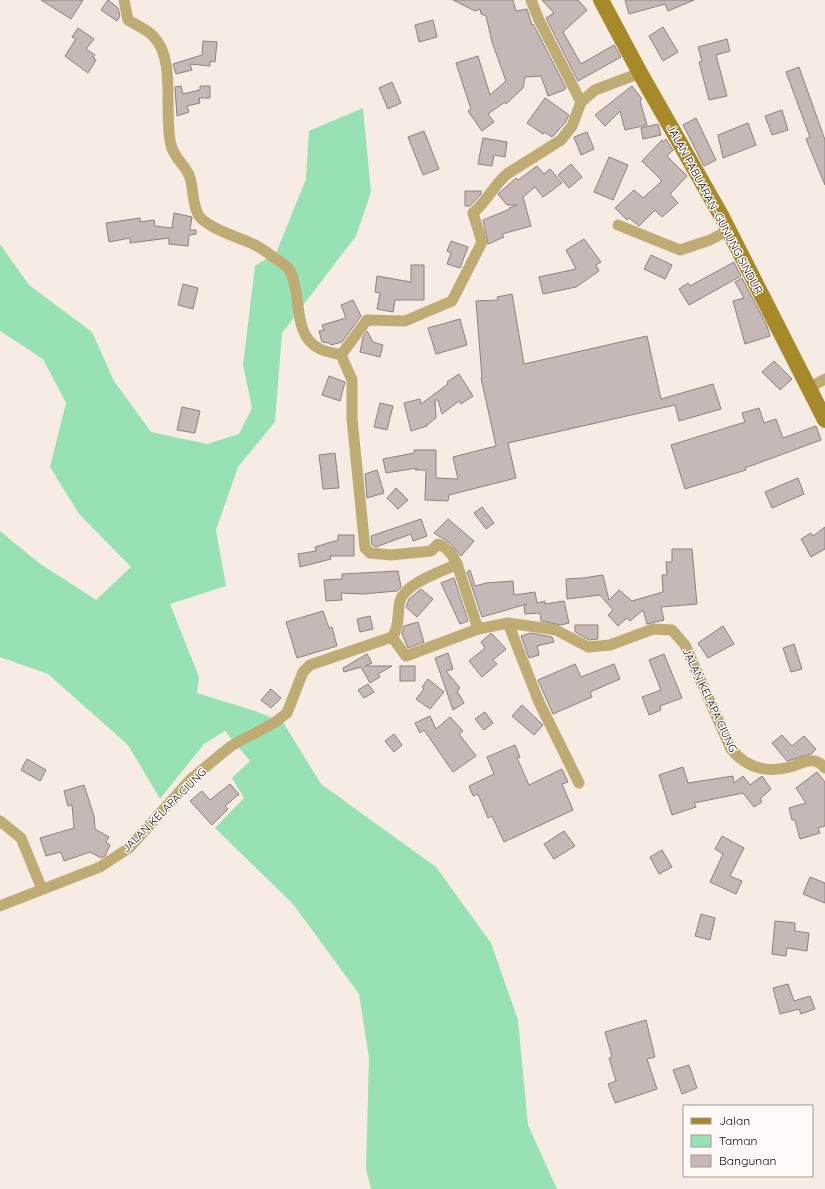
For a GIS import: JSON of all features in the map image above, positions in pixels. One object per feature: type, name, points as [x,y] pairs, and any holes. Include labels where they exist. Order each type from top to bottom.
[{"type":"street","points":[[124,0],[128,20],[154,36],[163,52],[168,75],[170,144],[176,158],[189,174],[193,187],[195,209],[201,218],[210,225],[257,246],[286,266],[291,273],[297,295],[300,326],[305,335],[319,348],[341,355],[352,380],[352,419],[365,548],[370,553],[390,555],[431,551],[438,544],[446,547],[457,564],[478,629]]},
{"type":"street","points":[[531,0],[539,20],[581,102]]},
{"type":"street","name":"JALAN PABUARAN–GUNUNG SINDUR","points":[[601,0],[728,230],[825,420]]},
{"type":"street","points":[[341,355],[368,320],[405,321],[452,301],[482,242],[473,213],[484,204],[500,181],[507,174],[561,140],[572,126],[581,102],[595,90],[640,73]]},
{"type":"street","points":[[618,225],[680,250],[710,240],[728,230]]},
{"type":"street","points":[[809,388],[825,379]]},
{"type":"street","points":[[392,637],[396,632],[401,600],[406,592],[413,585],[457,564]]},
{"type":"street","points":[[508,623],[539,702],[579,783]]},
{"type":"street","name":"JALAN KELAPA CIUNG","points":[[0,906],[100,867],[129,848],[191,780],[214,760],[231,746],[274,723],[287,713],[303,672],[310,665],[392,637],[406,656],[478,629],[508,623],[556,630],[588,647],[610,645],[654,629],[672,630],[685,645],[731,749],[739,759],[759,768],[769,770],[789,767],[809,760],[820,763],[825,768]]},
{"type":"street","points":[[0,821],[21,838],[42,889]]},
{"type":"green space","points":[[363,108],[371,192],[356,236],[282,333],[275,422],[238,467],[216,530],[226,586],[170,604],[199,677],[197,693],[255,711],[283,722],[321,784],[436,867],[491,943],[518,1020],[528,1125],[557,1189],[371,1189],[366,1169],[369,1057],[359,994],[293,904],[215,828],[244,798],[232,778],[250,761],[225,731],[204,744],[160,799],[128,745],[48,674],[0,657],[0,531],[39,563],[96,600],[131,567],[79,514],[50,467],[66,403],[43,359],[0,331],[0,244],[29,285],[92,332],[114,381],[151,432],[207,444],[239,434],[252,408],[243,365],[255,266],[276,253],[306,179],[309,131]]},
{"type":"building","points":[[41,0],[83,0],[71,19]]},
{"type":"building","points":[[108,0],[118,8],[120,16],[117,21],[101,10]]},
{"type":"building","points":[[453,0],[513,0],[516,11],[527,9],[532,25],[533,24],[566,88],[548,96],[541,76],[525,77],[523,88],[506,104],[505,102],[488,114],[494,122],[482,131],[468,111],[471,109],[456,63],[478,56],[490,95],[506,81],[492,42],[486,16],[481,14],[480,9],[475,11]]},
{"type":"building","points":[[542,0],[578,0],[587,10],[563,32],[581,64],[614,45],[621,57],[578,81],[546,18],[554,13]]},
{"type":"building","points":[[625,0],[694,0],[668,11],[665,4],[629,14]]},
{"type":"building","points":[[433,20],[437,37],[419,42],[415,25]]},
{"type":"building","points":[[663,27],[678,52],[663,61],[649,36]]},
{"type":"building","points":[[78,28],[94,39],[86,49],[95,55],[93,58],[96,60],[88,73],[65,56],[76,39],[72,37]]},
{"type":"building","points":[[727,39],[730,51],[716,55],[727,96],[709,100],[699,62],[702,61],[698,47]]},
{"type":"building","points":[[203,41],[217,42],[215,62],[210,61],[210,66],[190,64],[192,70],[176,74],[173,64],[202,55]]},
{"type":"building","points":[[799,67],[825,140],[825,185],[806,139],[810,137],[786,72]]},
{"type":"building","points":[[392,82],[401,103],[388,109],[379,88]]},
{"type":"building","points":[[181,86],[183,94],[200,90],[200,86],[210,86],[210,98],[199,98],[200,103],[187,106],[189,112],[177,116],[175,87]]},
{"type":"building","points":[[632,86],[642,99],[640,101],[647,125],[625,130],[620,111],[605,126],[595,115]]},
{"type":"building","points":[[545,98],[569,115],[565,123],[552,137],[544,132],[543,134],[527,123]]},
{"type":"building","points":[[782,110],[788,130],[772,135],[765,116]]},
{"type":"building","points":[[696,118],[716,160],[704,166],[683,125]]},
{"type":"building","points":[[748,123],[756,145],[723,158],[718,135]]},
{"type":"building","points":[[658,124],[661,135],[643,139],[641,128]]},
{"type":"building","points":[[424,131],[439,169],[423,175],[408,137]]},
{"type":"building","points":[[587,132],[594,149],[581,155],[574,137]]},
{"type":"building","points":[[483,138],[507,142],[505,157],[494,155],[492,166],[478,164]]},
{"type":"building","points":[[666,139],[673,150],[667,156],[687,176],[670,194],[678,203],[662,217],[655,210],[639,226],[629,218],[627,220],[615,208],[634,190],[643,198],[662,181],[642,161],[662,140],[663,142]]},
{"type":"building","points":[[609,157],[628,165],[613,200],[594,192]]},
{"type":"building","points":[[571,164],[582,177],[569,188],[558,175]]},
{"type":"building","points":[[537,166],[544,174],[550,169],[562,183],[543,197],[535,187],[523,197],[531,226],[502,234],[504,237],[488,244],[483,220],[517,205],[507,205],[498,194],[516,178],[518,180]]},
{"type":"building","points":[[465,191],[481,191],[481,194],[470,206],[465,206]]},
{"type":"building","points":[[174,213],[192,217],[190,230],[196,230],[196,234],[189,235],[188,246],[169,244],[169,238],[130,243],[130,238],[109,242],[106,223],[140,218],[140,222],[154,220],[155,226],[172,228]]},
{"type":"building","points":[[584,239],[601,262],[596,265],[599,271],[576,287],[543,294],[539,277],[576,269],[566,250]]},
{"type":"building","points":[[451,241],[468,247],[460,268],[447,264],[451,253],[447,251]]},
{"type":"building","points":[[651,255],[672,265],[665,279],[644,269]]},
{"type":"building","points":[[734,262],[741,276],[689,305],[679,289],[688,283],[690,286]]},
{"type":"building","points":[[411,265],[424,265],[424,300],[395,300],[393,312],[377,309],[380,293],[375,292],[377,276],[411,282]]},
{"type":"building","points":[[742,278],[767,326],[770,336],[745,344],[733,301],[744,298],[735,282]]},
{"type":"building","points":[[183,284],[198,288],[193,309],[178,305]]},
{"type":"building","points":[[512,294],[524,364],[647,336],[661,399],[713,384],[721,409],[679,421],[675,405],[508,443],[516,478],[449,495],[448,501],[425,500],[426,470],[415,470],[417,468],[386,473],[383,459],[414,453],[414,450],[436,450],[436,478],[458,479],[453,457],[496,446],[481,378],[476,301],[498,300],[497,297]]},
{"type":"building","points":[[353,300],[361,316],[342,342],[331,345],[329,343],[322,342],[319,331],[324,330],[322,325],[346,318],[341,305]]},
{"type":"building","points":[[460,319],[467,345],[436,354],[428,328]]},
{"type":"building","points":[[367,331],[373,342],[383,345],[380,357],[360,352],[363,337]]},
{"type":"building","points":[[774,361],[792,379],[780,390],[762,372]]},
{"type":"building","points":[[459,374],[473,396],[461,404],[459,401],[442,414],[438,400],[435,400],[436,418],[427,426],[411,431],[404,403],[420,399],[421,404]]},
{"type":"building","points":[[329,376],[345,382],[340,401],[322,395]]},
{"type":"building","points":[[380,403],[393,406],[387,430],[374,427]]},
{"type":"building","points":[[182,407],[200,411],[195,433],[177,430]]},
{"type":"building","points":[[759,408],[764,423],[776,419],[783,438],[816,426],[821,440],[745,468],[746,470],[685,489],[671,445],[745,422],[742,413]]},
{"type":"building","points":[[335,453],[339,488],[323,489],[319,455]]},
{"type":"building","points":[[377,470],[384,493],[367,498],[365,474]]},
{"type":"building","points":[[798,478],[804,494],[772,508],[765,492]]},
{"type":"building","points":[[396,488],[408,500],[398,509],[387,498]]},
{"type":"building","points":[[482,507],[494,523],[486,529],[474,513]]},
{"type":"building","points":[[421,519],[427,536],[413,541],[411,534],[376,547],[372,545],[371,536]]},
{"type":"building","points":[[448,519],[474,541],[461,556],[451,544],[434,533]]},
{"type":"building","points":[[825,527],[825,549],[811,557],[801,539],[811,533],[813,536]]},
{"type":"building","points":[[338,535],[354,535],[354,556],[330,556],[331,559],[300,567],[298,554],[316,551],[315,547],[338,540]]},
{"type":"building","points":[[672,549],[692,549],[697,604],[661,607],[664,620],[647,624],[643,610],[630,621],[627,618],[618,626],[608,615],[613,610],[600,595],[567,599],[566,579],[603,575],[609,600],[619,590],[632,601],[663,592],[662,575],[667,575],[666,562],[672,562]]},
{"type":"building","points":[[470,570],[475,586],[486,583],[513,581],[514,595],[535,592],[537,603],[545,601],[545,604],[564,601],[569,623],[561,625],[541,621],[540,613],[525,614],[524,606],[527,604],[482,617],[467,572]]},
{"type":"building","points":[[398,571],[401,587],[397,591],[363,594],[341,593],[342,600],[326,601],[324,580],[342,579],[342,574]]},
{"type":"building","points":[[454,578],[468,621],[460,624],[441,583]]},
{"type":"building","points":[[421,589],[433,599],[417,617],[406,607],[409,599]]},
{"type":"building","points":[[323,611],[329,628],[332,627],[337,646],[297,658],[286,622]]},
{"type":"building","points":[[370,616],[373,629],[360,632],[357,619]]},
{"type":"building","points":[[418,622],[424,642],[408,648],[402,634],[404,626]]},
{"type":"building","points":[[575,625],[598,625],[598,639],[589,640],[575,632]]},
{"type":"building","points":[[723,626],[734,644],[708,658],[698,643]]},
{"type":"building","points":[[491,633],[506,649],[493,660],[497,664],[482,677],[469,661],[485,648],[481,642]]},
{"type":"building","points":[[531,633],[552,637],[554,642],[537,646],[539,655],[529,658],[521,636]]},
{"type":"building","points":[[794,644],[802,669],[791,672],[783,648]]},
{"type":"building","points":[[448,653],[453,669],[446,671],[460,688],[457,691],[464,703],[453,710],[435,658]]},
{"type":"building","points":[[367,654],[372,663],[365,666],[392,666],[378,674],[380,677],[370,683],[361,667],[344,672],[343,668]]},
{"type":"building","points":[[664,654],[682,698],[660,706],[661,710],[649,715],[642,697],[661,690],[649,660]]},
{"type":"building","points":[[575,664],[581,677],[614,664],[620,679],[590,692],[592,697],[553,714],[538,680]]},
{"type":"building","points":[[400,666],[415,666],[415,681],[400,681]]},
{"type":"building","points":[[428,679],[444,692],[430,709],[416,699],[424,689],[422,687]]},
{"type":"building","points":[[368,684],[374,692],[364,698],[358,690]]},
{"type":"building","points":[[271,689],[281,698],[271,708],[261,700]]},
{"type":"building","points":[[522,705],[543,725],[534,735],[512,716]]},
{"type":"building","points":[[485,712],[493,723],[484,730],[475,719]]},
{"type":"building","points":[[430,716],[436,729],[450,717],[463,731],[459,734],[476,756],[453,772],[424,730],[420,733],[415,723]]},
{"type":"building","points":[[394,734],[402,745],[394,752],[385,741]]},
{"type":"building","points":[[782,735],[792,746],[804,736],[816,749],[811,754],[787,761],[772,743]]},
{"type":"building","points":[[515,745],[520,757],[517,758],[529,785],[562,769],[568,782],[562,784],[573,810],[504,842],[492,816],[488,818],[478,794],[473,796],[469,786],[494,774],[487,757]]},
{"type":"building","points":[[27,759],[46,770],[40,781],[21,770]]},
{"type":"building","points":[[683,767],[688,783],[733,776],[734,783],[743,776],[750,785],[762,776],[771,789],[760,799],[762,802],[754,807],[743,793],[694,803],[696,807],[672,815],[659,775]]},
{"type":"building","points":[[817,772],[825,782],[825,826],[818,828],[820,833],[800,839],[795,820],[792,820],[789,808],[806,803],[796,788]]},
{"type":"building","points":[[230,784],[239,794],[225,806],[228,809],[212,825],[190,801],[202,791],[210,800]]},
{"type":"building","points":[[84,785],[94,816],[95,829],[109,837],[106,842],[110,845],[105,856],[101,858],[90,852],[64,861],[61,852],[46,856],[40,838],[74,828],[72,805],[68,806],[64,791]]},
{"type":"building","points":[[564,831],[575,846],[554,859],[544,844]]},
{"type":"building","points":[[722,836],[744,848],[730,876],[742,881],[736,894],[710,882],[723,854],[715,849]]},
{"type":"building","points":[[662,850],[672,867],[659,874],[650,857]]},
{"type":"building","points":[[810,877],[825,883],[825,903],[803,894]]},
{"type":"building","points":[[701,914],[715,918],[710,940],[695,936]]},
{"type":"building","points":[[775,921],[795,923],[795,931],[809,933],[807,951],[787,948],[786,956],[772,954]]},
{"type":"building","points":[[788,984],[794,1001],[810,996],[815,1009],[801,1014],[799,1009],[780,1014],[773,988]]},
{"type":"building","points":[[646,1020],[655,1057],[647,1059],[657,1089],[615,1103],[608,1084],[616,1081],[609,1058],[612,1057],[605,1032]]},
{"type":"building","points":[[689,1065],[697,1088],[682,1094],[673,1070]]}]
